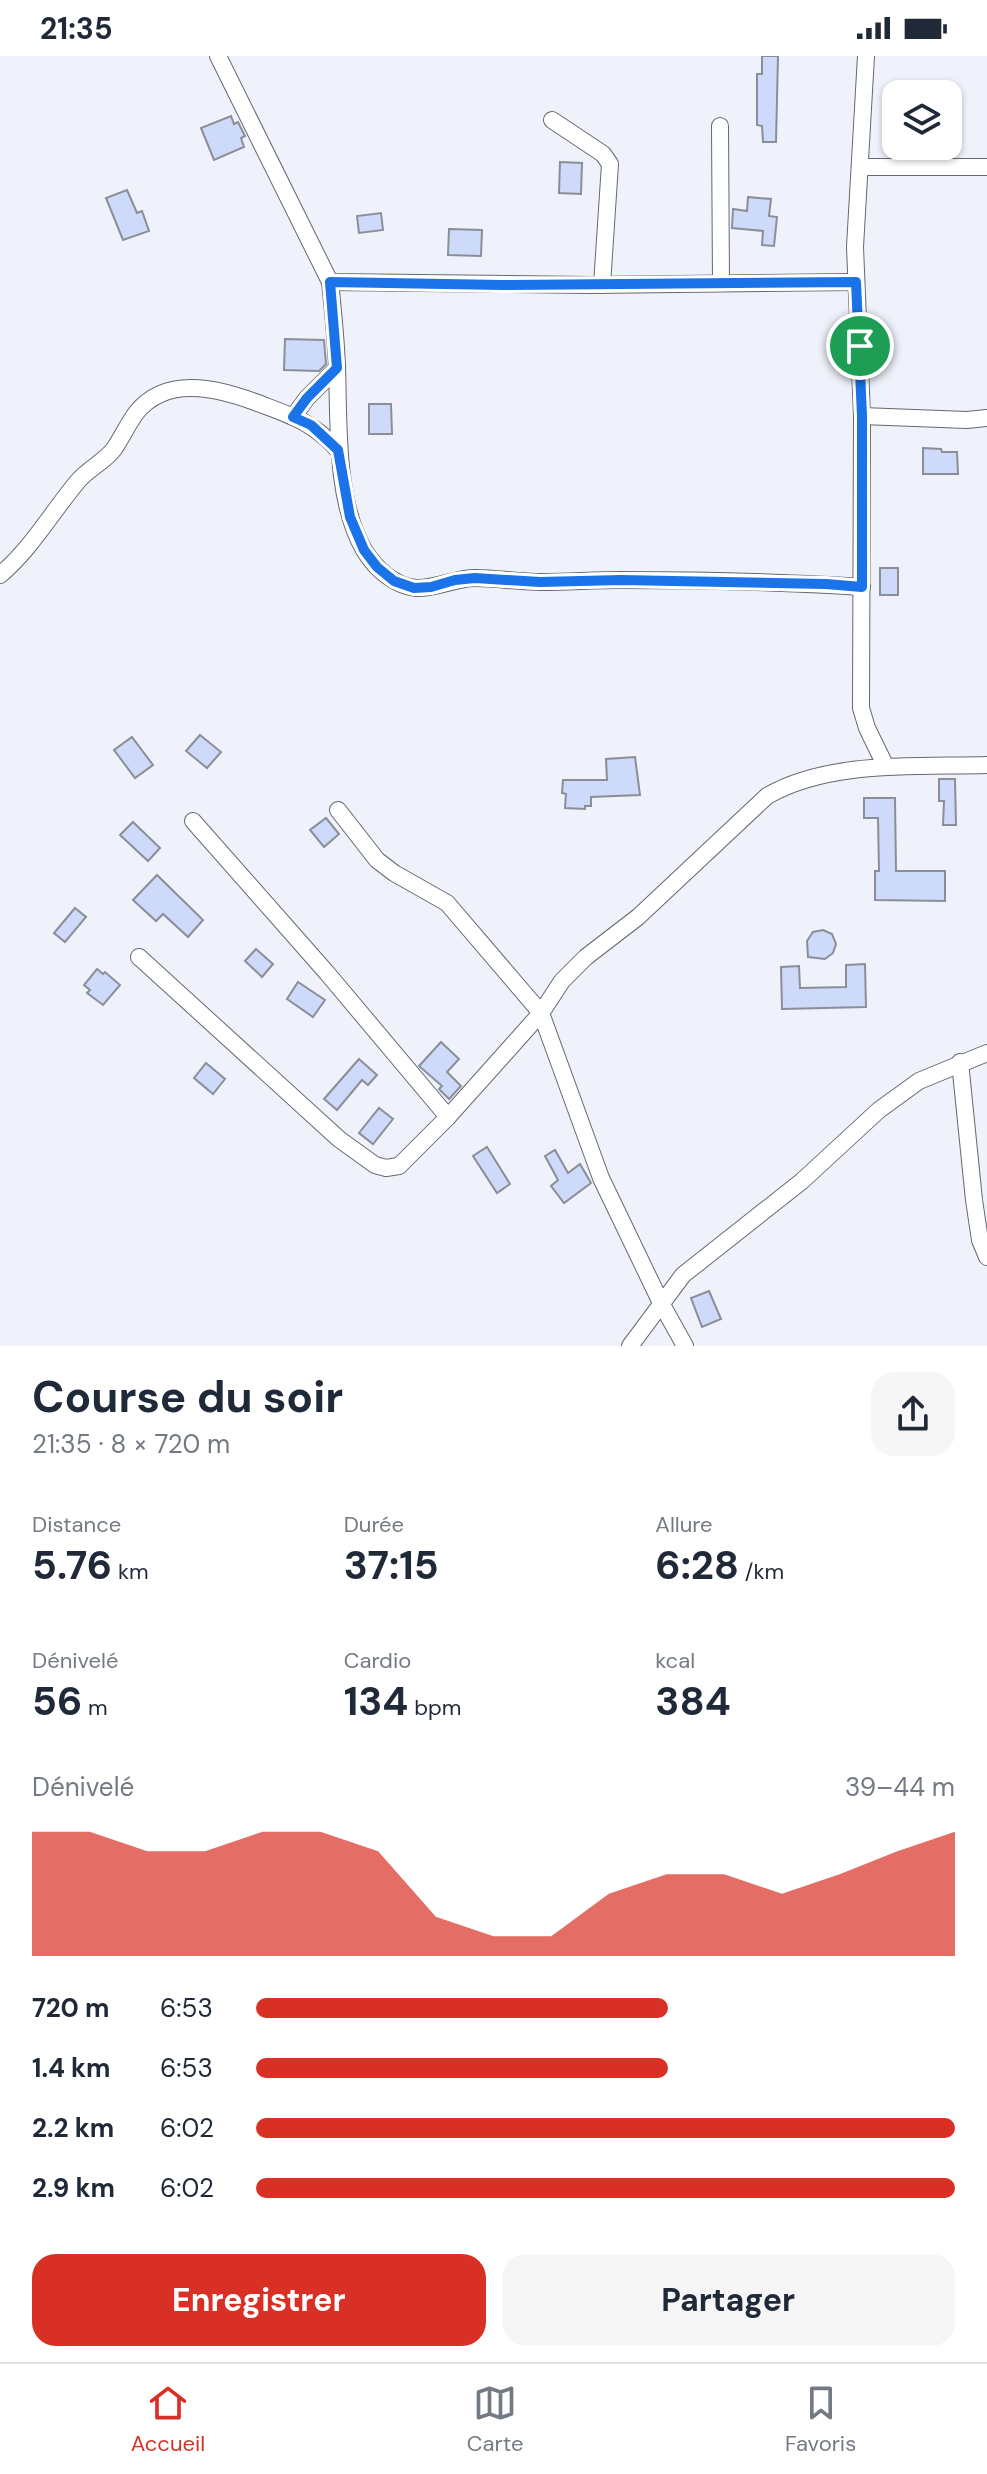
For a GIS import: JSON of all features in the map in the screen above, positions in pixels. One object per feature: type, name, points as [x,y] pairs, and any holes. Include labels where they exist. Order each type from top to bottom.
[{"type":"street","points":[[218,56],[330,282],[337,368],[338,450],[350,517],[364,550],[377,567],[394,581],[414,588],[475,578],[540,582],[621,580],[862,587]]},
{"type":"street","points":[[866,56],[855,247],[862,416],[861,708],[886,767]]},
{"type":"street","points":[[552,120],[603,154],[610,164],[602,285]]},
{"type":"street","points":[[720,126],[721,282]]},
{"type":"street","points":[[861,167],[987,167]]},
{"type":"street","points":[[330,282],[602,285],[856,282]]},
{"type":"street","points":[[293,417],[337,368]]},
{"type":"street","points":[[0,575],[19,557],[80,478],[113,449],[137,412],[157,397],[186,388],[209,388],[311,425],[338,450]]},
{"type":"street","points":[[862,416],[987,418]]},
{"type":"street","points":[[139,957],[339,1139],[375,1165],[386,1168],[399,1166],[448,1117],[541,1013],[562,981],[586,957],[638,917],[767,796],[788,784],[813,776],[886,767],[987,765]]},
{"type":"street","points":[[338,810],[377,860],[447,903],[541,1013],[601,1178],[685,1346]]},
{"type":"street","points":[[193,821],[448,1117]]},
{"type":"street","points":[[630,1346],[683,1275],[802,1181],[899,1095],[919,1081],[987,1053]]},
{"type":"street","points":[[960,1062],[974,1200],[980,1240],[987,1257]]},
{"type":"building","points":[[762,56],[778,56],[776,142],[763,142],[762,126],[757,125],[757,74],[762,74]]},
{"type":"building","points":[[231,116],[245,136],[241,138],[244,147],[214,160],[201,128]]},
{"type":"building","points":[[560,162],[582,163],[581,194],[559,193]]},
{"type":"building","points":[[127,190],[137,213],[142,211],[149,231],[123,240],[106,198]]},
{"type":"building","points":[[748,197],[771,199],[769,216],[777,217],[774,246],[762,245],[763,231],[732,228],[733,209],[747,211]]},
{"type":"building","points":[[381,213],[383,230],[359,233],[357,216]]},
{"type":"building","points":[[449,229],[482,230],[481,256],[448,255]]},
{"type":"building","points":[[285,339],[324,340],[326,364],[319,371],[284,370]]},
{"type":"building","points":[[369,404],[391,404],[392,434],[369,434]]},
{"type":"building","points":[[923,448],[957,452],[958,474],[923,474]]},
{"type":"building","points":[[880,568],[898,568],[898,595],[880,595]]},
{"type":"building","points":[[200,735],[221,752],[207,768],[186,751]]},
{"type":"building","points":[[132,737],[153,765],[135,778],[114,750]]},
{"type":"building","points":[[635,757],[640,795],[591,797],[591,806],[585,806],[585,809],[565,808],[563,780],[607,780],[606,759]]},
{"type":"building","points":[[939,779],[955,779],[956,825],[943,825],[944,801],[939,801]]},
{"type":"building","points":[[864,798],[895,798],[896,871],[945,871],[945,901],[875,900],[875,871],[879,871],[878,818],[864,818]]},
{"type":"building","points":[[326,818],[339,834],[324,847],[310,830]]},
{"type":"building","points":[[133,822],[160,848],[148,861],[120,835]]},
{"type":"building","points":[[157,875],[203,920],[188,937],[163,914],[156,921],[133,900]]},
{"type":"building","points":[[75,908],[86,917],[65,942],[54,933]]},
{"type":"building","points":[[823,930],[832,934],[836,944],[833,953],[825,959],[808,957],[807,941],[813,932]]},
{"type":"building","points":[[256,949],[273,964],[262,977],[245,961]]},
{"type":"building","points":[[865,964],[866,1007],[782,1009],[781,967],[799,966],[800,988],[846,987],[846,965]]},
{"type":"building","points":[[97,969],[120,985],[103,1005],[87,993],[90,990],[84,985]]},
{"type":"building","points":[[298,982],[325,1000],[313,1017],[287,999]]},
{"type":"building","points":[[441,1042],[459,1059],[447,1072],[461,1086],[449,1099],[439,1089],[442,1086],[419,1066]]},
{"type":"building","points":[[359,1059],[377,1075],[368,1085],[362,1080],[337,1110],[324,1099]]},
{"type":"building","points":[[206,1063],[225,1079],[213,1094],[194,1078]]},
{"type":"building","points":[[379,1108],[393,1119],[373,1144],[359,1133]]},
{"type":"building","points":[[487,1147],[510,1184],[497,1193],[473,1156]]},
{"type":"building","points":[[555,1150],[568,1173],[580,1164],[591,1183],[564,1203],[551,1186],[558,1180],[545,1156]]},
{"type":"building","points":[[709,1291],[721,1319],[702,1327],[691,1298]]},
{"type":"route","points":[[330,282],[591,285],[856,282],[860,346],[862,587],[752,582],[540,582],[475,578],[414,588],[394,581],[377,567],[364,550],[350,517],[338,450],[311,425],[293,417],[337,368],[330,282]]}]
